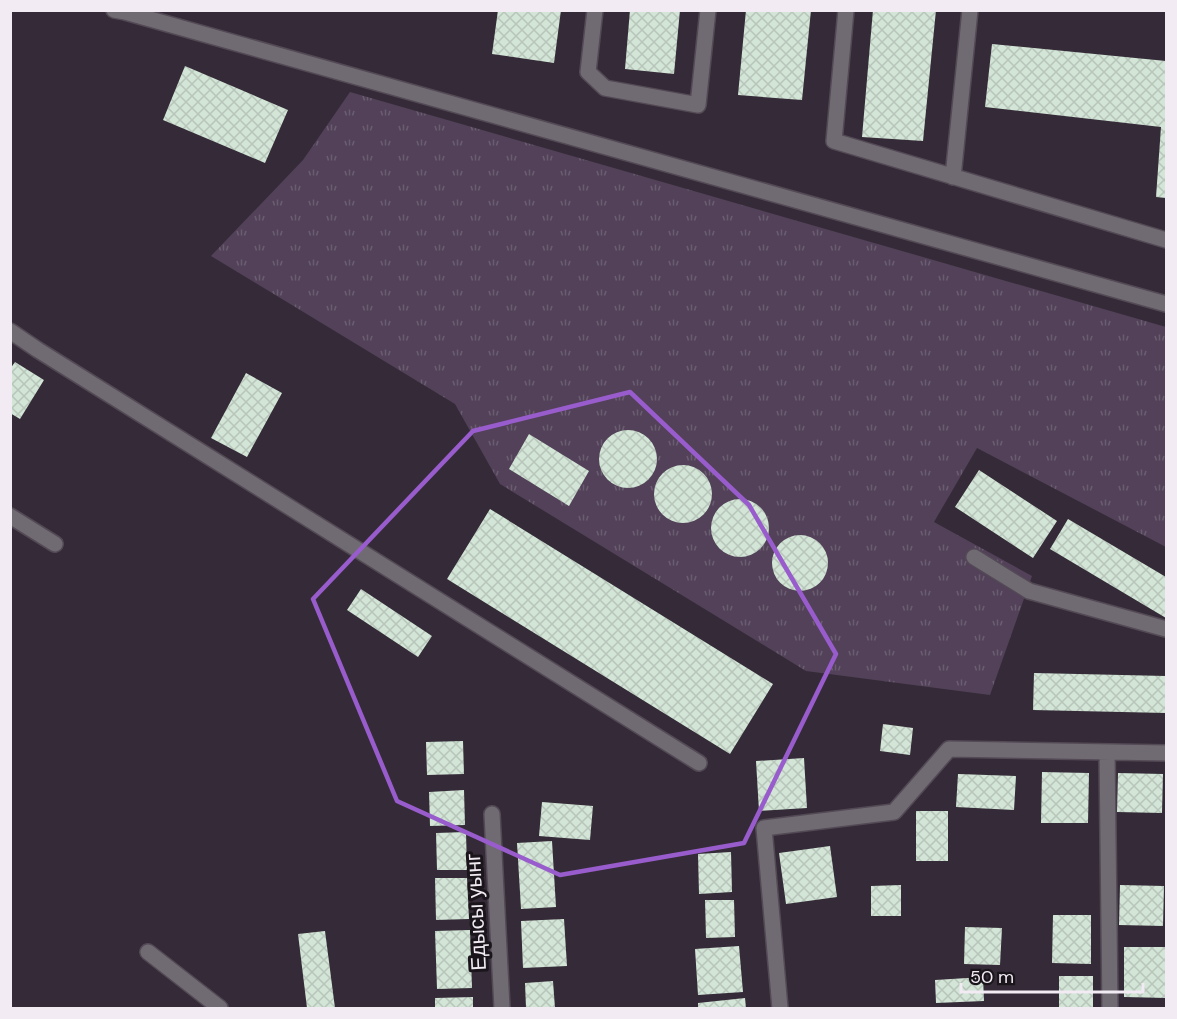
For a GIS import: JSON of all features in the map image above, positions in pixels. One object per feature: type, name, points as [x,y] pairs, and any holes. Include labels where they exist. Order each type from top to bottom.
[{"type":"street","points":[[114,10],[1167,304]]},
{"type":"street","points":[[595,10],[588,72],[606,88],[698,105],[708,10]]},
{"type":"street","points":[[846,10],[834,141],[1167,240]]},
{"type":"street","points":[[953,177],[970,10]]},
{"type":"street","points":[[10,331],[699,763]]},
{"type":"street","points":[[10,516],[55,544]]},
{"type":"street","points":[[974,557],[1029,591],[1167,629]]},
{"type":"street","points":[[780,1008],[764,828],[894,812],[949,749],[1167,753]]},
{"type":"street","points":[[1107,752],[1110,1008]]},
{"type":"street","name":"Едысы уынг","points":[[492,814],[502,1008]]},
{"type":"street","points":[[148,952],[220,1008]]},
{"type":"highlighted area","points":[[630,392],[749,505],[836,654],[744,843],[560,875],[397,801],[313,599],[473,431]]},
{"type":"green space","points":[[350,92],[1166,327],[1166,547],[977,448],[934,522],[1032,576],[990,695],[806,671],[500,484],[455,404],[211,256],[303,160]]},
{"type":"building","points":[[498,10],[561,10],[554,63],[492,54]]},
{"type":"building","points":[[630,10],[680,10],[674,74],[625,69]]},
{"type":"building","points":[[746,10],[811,10],[802,100],[738,95]]},
{"type":"building","points":[[873,10],[936,10],[923,141],[862,137]]},
{"type":"building","points":[[992,44],[1166,61],[1166,198],[1156,197],[1161,127],[985,107]]},
{"type":"building","points":[[185,66],[288,110],[265,163],[163,120]]},
{"type":"building","points":[[15,362],[44,380],[20,419],[10,413],[10,369]]},
{"type":"building","points":[[246,373],[282,393],[247,457],[211,438]]},
{"type":"building","points":[[628,430],[639,432],[652,443],[657,459],[655,470],[644,483],[628,488],[617,486],[604,475],[599,459],[601,448],[612,435]]},
{"type":"building","points":[[529,434],[589,471],[569,506],[509,469]]},
{"type":"building","points":[[677,465],[689,465],[704,473],[712,488],[712,500],[704,515],[689,523],[677,523],[662,515],[654,500],[654,488],[662,473]]},
{"type":"building","points":[[979,470],[1057,521],[1033,558],[955,507]]},
{"type":"building","points":[[740,499],[751,501],[764,512],[769,528],[767,539],[756,552],[740,557],[729,555],[716,544],[711,528],[713,517],[724,504]]},
{"type":"building","points":[[490,509],[773,684],[730,754],[447,579]]},
{"type":"building","points":[[1068,519],[1166,577],[1166,618],[1050,549]]},
{"type":"building","points":[[800,535],[811,537],[820,543],[826,552],[828,563],[826,574],[820,583],[811,589],[800,591],[789,589],[780,583],[774,574],[772,563],[774,552],[780,543],[789,537]]},
{"type":"building","points":[[361,589],[432,636],[418,657],[347,610]]},
{"type":"building","points":[[1034,673],[1166,676],[1166,713],[1033,710]]},
{"type":"building","points":[[883,724],[913,728],[910,755],[880,751]]},
{"type":"building","points":[[463,741],[464,774],[427,775],[426,742]]},
{"type":"building","points":[[804,758],[807,808],[759,811],[756,761]]},
{"type":"building","points":[[1042,772],[1089,773],[1088,823],[1041,823]]},
{"type":"building","points":[[1118,773],[1163,774],[1162,813],[1117,812]]},
{"type":"building","points":[[958,774],[1016,776],[1014,810],[956,807]]},
{"type":"building","points":[[464,790],[465,825],[430,826],[429,792]]},
{"type":"building","points":[[542,802],[593,806],[590,840],[539,836]]},
{"type":"building","points":[[916,811],[948,811],[948,861],[916,861]]},
{"type":"building","points":[[466,832],[467,870],[437,870],[436,833]]},
{"type":"building","points":[[552,841],[556,907],[521,909],[517,843]]},
{"type":"building","points":[[830,846],[837,897],[786,904],[779,853]]},
{"type":"building","points":[[731,852],[732,892],[699,894],[698,854]]},
{"type":"building","points":[[435,878],[467,878],[469,919],[436,920]]},
{"type":"building","points":[[901,885],[901,916],[871,916],[871,886]]},
{"type":"building","points":[[1120,885],[1164,886],[1163,926],[1119,925]]},
{"type":"building","points":[[705,900],[734,900],[735,937],[706,938]]},
{"type":"building","points":[[1053,915],[1091,915],[1091,964],[1052,963]]},
{"type":"building","points":[[564,919],[567,966],[523,968],[521,921]]},
{"type":"building","points":[[965,927],[1002,928],[1000,965],[964,964]]},
{"type":"building","points":[[470,930],[472,988],[437,989],[435,931]]},
{"type":"building","points":[[325,931],[335,1008],[307,1008],[298,934]]},
{"type":"building","points":[[739,946],[743,992],[698,995],[695,949]]},
{"type":"building","points":[[1124,947],[1166,947],[1166,998],[1124,997]]},
{"type":"building","points":[[1059,976],[1093,976],[1093,1007],[1059,1007]]},
{"type":"building","points":[[983,977],[984,1001],[936,1003],[935,980]]},
{"type":"building","points":[[553,981],[555,1008],[526,1008],[525,983]]},
{"type":"building","points":[[473,997],[473,1008],[435,1008],[435,998]]},
{"type":"building","points":[[745,998],[746,1008],[698,1008],[698,1003]]}]
